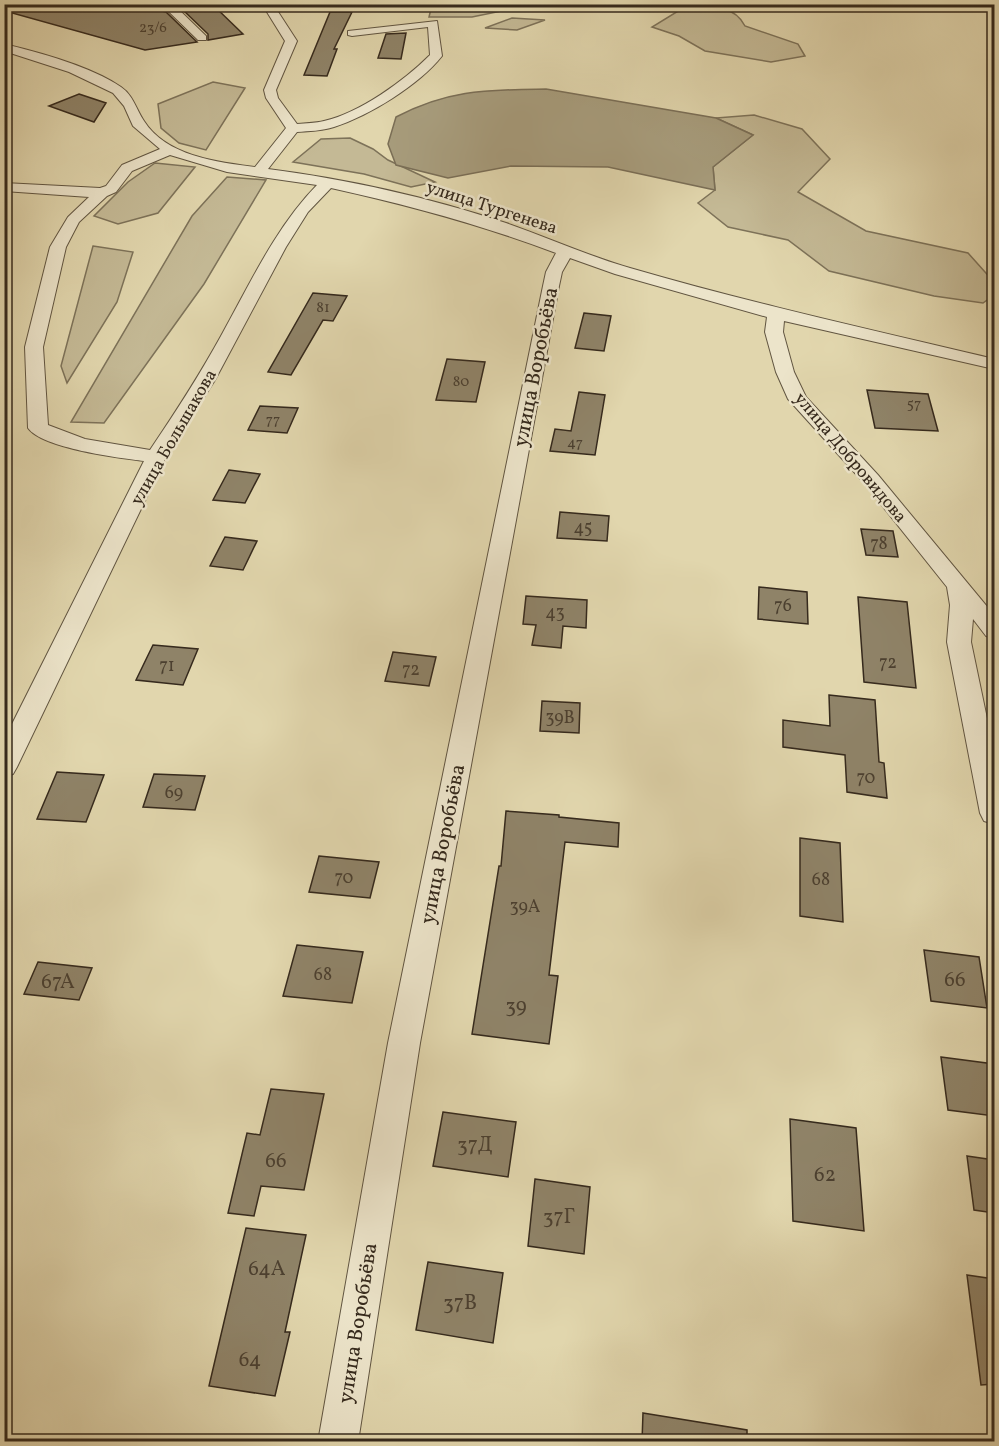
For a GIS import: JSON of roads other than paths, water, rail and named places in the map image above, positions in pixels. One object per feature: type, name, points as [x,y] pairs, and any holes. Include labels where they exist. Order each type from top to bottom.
[{"type":"street","points":[[165,4],[202,38]]},
{"type":"street","points":[[267,4],[291,41],[270,90],[272,98],[293,128]]},
{"type":"street","points":[[258,173],[293,128],[328,124],[344,119],[406,81],[436,56],[433,23],[352,33]]},
{"type":"street","name":"улица Тургенева","points":[[4,47],[73,69],[117,90],[130,105],[138,123],[156,141],[179,155],[258,173],[327,182],[434,207],[499,226],[621,271],[776,314],[994,364]]},
{"type":"street","points":[[156,457],[78,445],[54,437],[38,428],[34,347],[58,247],[73,220],[102,193],[111,189],[127,168],[170,150]]},
{"type":"street","name":"улица Большакова","points":[[4,767],[12,735],[156,457],[200,389],[278,247],[302,209],[327,182]]},
{"type":"street","points":[[4,187],[102,193]]},
{"type":"street","name":"улица Воробьёва","points":[[338,1442],[404,1043],[548,298],[554,272],[565,252]]},
{"type":"street","name":"улица Добровидова","points":[[776,314],[774,332],[785,372],[797,399],[871,479],[994,630]]},
{"type":"street","points":[[958,586],[962,605],[959,642],[994,813]]}]
